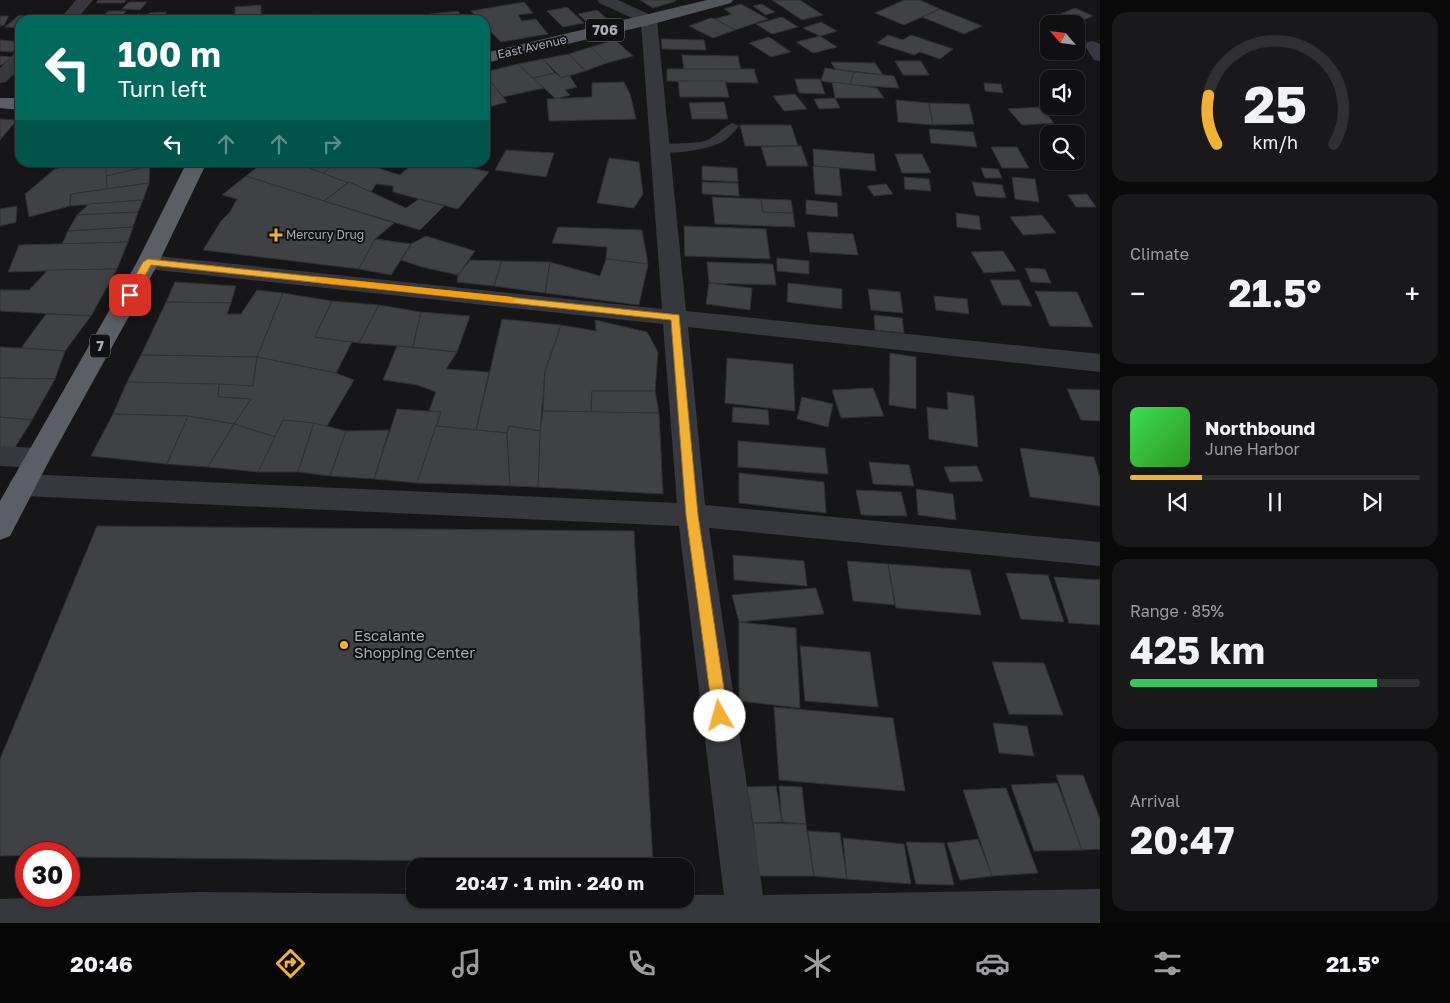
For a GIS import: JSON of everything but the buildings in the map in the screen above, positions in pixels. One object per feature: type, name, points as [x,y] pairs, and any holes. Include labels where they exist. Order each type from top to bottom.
[{"type":"highway","points":[[0,103],[15,104]]},
{"type":"highway","name":"7","points":[[0,528],[37,458],[148,262],[195,167]]},
{"type":"main road","name":"East Avenue","points":[[490,57],[649,20],[725,0]]},
{"type":"street","points":[[72,15],[85,0]]},
{"type":"street","points":[[605,0],[649,20],[692,515],[747,919]]},
{"type":"street","points":[[0,78],[15,63]]},
{"type":"street","points":[[148,262],[1100,363]]},
{"type":"street","points":[[0,456],[37,458]]},
{"type":"street","points":[[23,485],[692,515],[1100,554]]},
{"type":"street","points":[[0,918],[747,919],[1100,908]]},
{"type":"lane","points":[[660,148],[695,148],[720,140],[733,126]]},
{"type":"slow traffic","points":[[319,280],[512,300]]},
{"type":"place","name":"Mercury Drug","points":[[276,235]]},
{"type":"place","name":"Escalante Shopping Center","points":[[344,645]]},
{"type":"route","points":[[130,295],[148,262],[675,317],[692,515],[720,716]]}]
